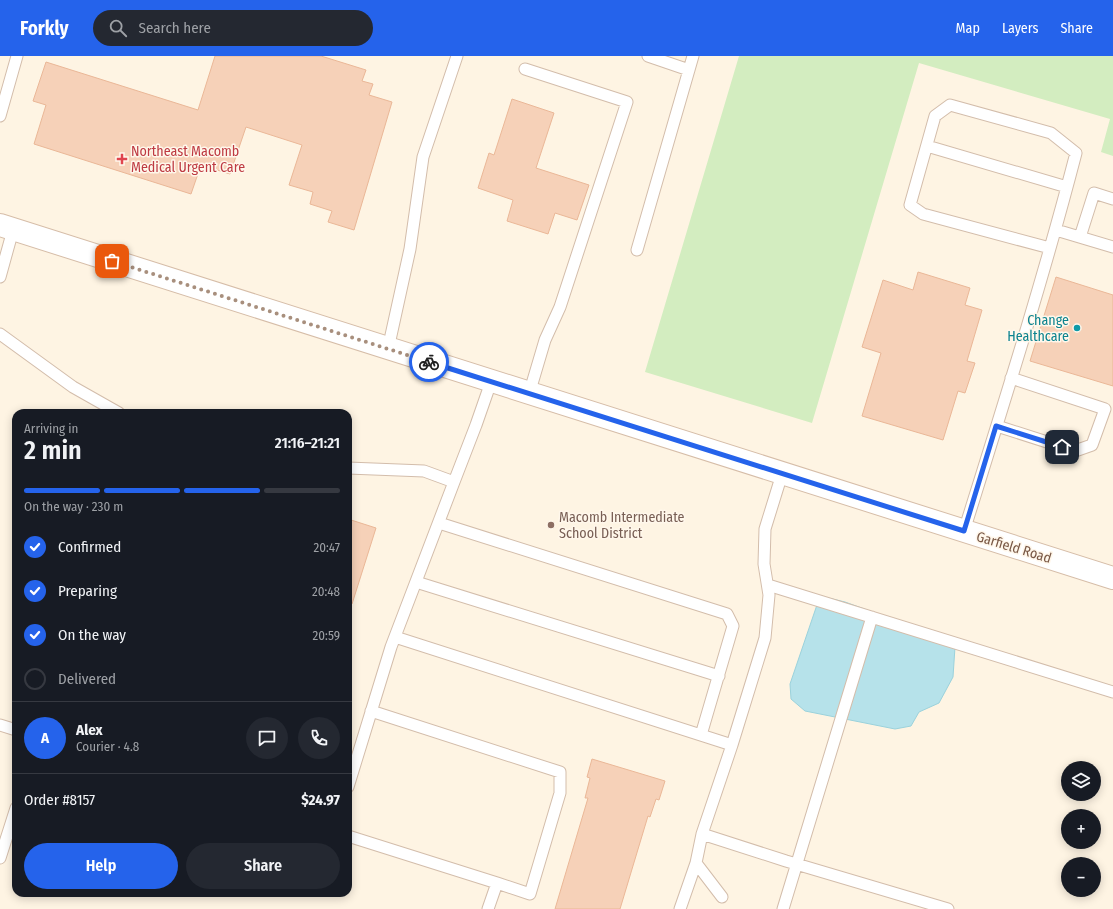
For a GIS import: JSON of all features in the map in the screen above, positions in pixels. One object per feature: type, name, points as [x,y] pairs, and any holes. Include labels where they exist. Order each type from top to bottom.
[{"type":"main road","name":"Garfield Road","points":[[7,228],[1113,578]]},
{"type":"lane","points":[[0,116],[17,56]]},
{"type":"lane","points":[[388,349],[410,249],[423,156],[457,56]]},
{"type":"lane","points":[[648,56],[689,70]]},
{"type":"lane","points":[[637,250],[693,56]]},
{"type":"lane","points":[[525,69],[627,102],[560,307],[545,340],[529,394]]},
{"type":"lane","points":[[964,531],[1056,230],[1076,153],[1051,132],[950,104],[935,116],[910,205],[923,214],[1050,248]]},
{"type":"lane","points":[[927,146],[1067,187]]},
{"type":"lane","points":[[1080,237],[1094,193],[1113,199]]},
{"type":"lane","points":[[0,277],[7,228]]},
{"type":"lane","points":[[1056,230],[1113,247]]},
{"type":"lane","points":[[0,334],[73,387],[112,409]]},
{"type":"lane","points":[[996,426],[1075,451],[1092,445],[1105,409],[1011,378]]},
{"type":"lane","points":[[352,775],[395,637],[491,382]]},
{"type":"lane","points":[[352,468],[424,471],[454,482]]},
{"type":"lane","points":[[683,907],[696,863],[702,834],[732,745],[765,638],[769,595],[764,564],[765,529],[782,474]]},
{"type":"lane","points":[[439,523],[727,614],[733,626],[701,735]]},
{"type":"lane","points":[[416,582],[718,676]]},
{"type":"lane","points":[[768,585],[1113,692]]},
{"type":"lane","points":[[783,909],[872,617]]},
{"type":"lane","points":[[395,637],[732,745]]},
{"type":"lane","points":[[352,837],[438,863],[530,894],[560,793],[560,772],[371,712]]},
{"type":"lane","points":[[0,725],[12,729]]},
{"type":"lane","points":[[0,858],[12,820]]},
{"type":"lane","points":[[702,834],[948,909]]},
{"type":"lane","points":[[696,863],[722,897]]},
{"type":"lane","points":[[488,909],[497,883]]},
{"type":"green space","points":[[739,56],[1113,56],[1113,156],[1101,152],[1110,119],[919,63],[812,423],[645,372]]},
{"type":"water","points":[[820,596],[845,602],[936,635],[955,647],[953,677],[939,703],[919,712],[911,726],[895,729],[805,711],[791,699],[790,684]]},
{"type":"building","points":[[215,56],[321,56],[366,70],[362,81],[373,84],[369,95],[392,102],[354,230],[328,222],[332,211],[310,204],[313,192],[289,185],[302,145],[246,127],[230,174],[201,165],[191,194],[34,144],[46,105],[33,101],[46,62],[198,110]]},
{"type":"building","points":[[512,99],[554,113],[536,168],[589,185],[577,220],[555,213],[548,234],[507,221],[513,200],[478,188],[489,153],[494,155]]},
{"type":"building","points":[[918,272],[970,288],[965,305],[982,310],[967,361],[975,363],[965,393],[958,391],[943,440],[862,416],[881,353],[862,347],[883,280],[913,290]]},
{"type":"building","name":"Change Healthcare","points":[[1056,277],[1113,295],[1113,386],[1030,361]]},
{"type":"building","points":[[352,520],[376,528],[352,604]]},
{"type":"building","points":[[592,759],[665,781],[659,800],[656,799],[650,817],[648,816],[620,909],[555,909],[588,798],[585,798],[590,778],[587,777]]},
{"type":"way so far","points":[[112,261],[429,362]]},
{"type":"place","name":"Northeast Macomb Medical Urgent Care","points":[[122,159]]},
{"type":"place","name":"Change Healthcare","points":[[1077,328]]},
{"type":"place","name":"Macomb Intermediate School District","points":[[551,525]]},
{"type":"route","points":[[429,362],[964,531],[996,426],[1062,447]]}]
